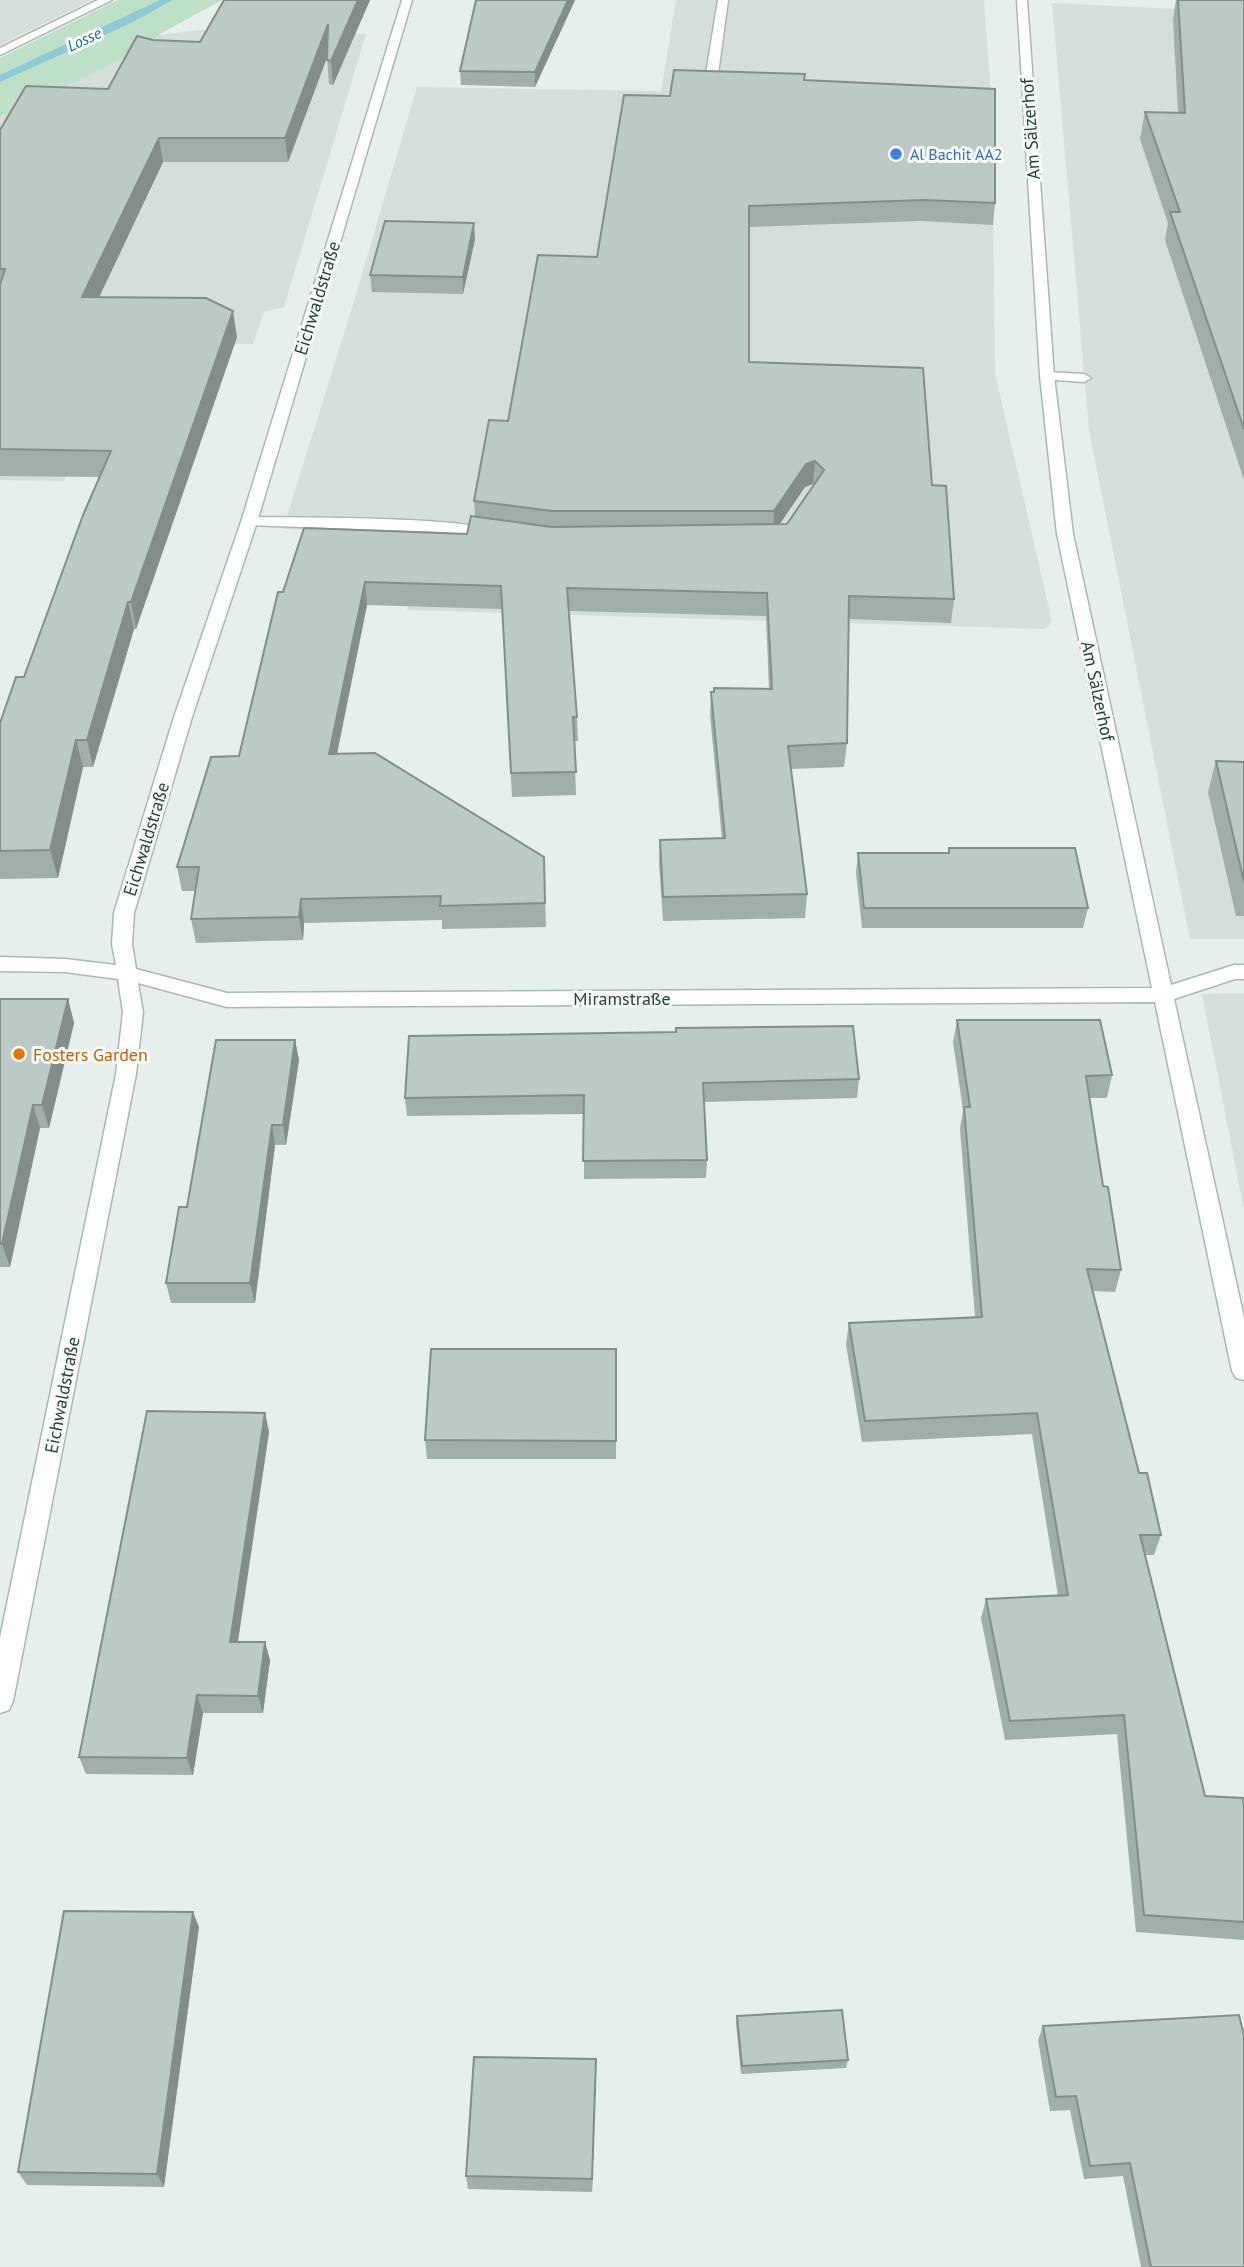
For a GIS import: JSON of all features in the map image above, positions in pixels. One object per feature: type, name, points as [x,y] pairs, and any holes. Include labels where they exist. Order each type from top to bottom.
[{"type":"street","points":[[0,52],[107,0]]},
{"type":"street","name":"Eichwaldstraße","points":[[0,1701],[126,1074],[132,1012],[122,943],[124,913],[183,717],[249,522],[407,0]]},
{"type":"street","points":[[712,74],[723,0]]},
{"type":"street","name":"Am Sälzerhof","points":[[1022,0],[1047,376],[1065,534],[1244,1371]]},
{"type":"street","points":[[1047,376],[1084,378]]},
{"type":"street","points":[[249,522],[442,527],[510,536]]},
{"type":"street","name":"Miramstraße","points":[[0,964],[70,965],[128,974],[227,1000],[1163,995],[1244,971]]},
{"type":"shaded area","points":[[0,0],[92,0],[0,45]]},
{"type":"shaded area","points":[[676,0],[984,0],[992,109],[995,373],[1052,622],[1045,629],[407,610],[428,531],[283,529],[417,87],[661,91]]},
{"type":"shaded area","points":[[1052,3],[1244,12],[1244,939],[1190,939],[1089,430]]},
{"type":"shaded area","points":[[199,30],[366,34],[284,307],[264,312],[253,344],[112,344],[64,481],[0,480],[0,117],[149,47],[158,35]]},
{"type":"shaded area","points":[[1244,993],[1244,1210],[1202,994]]},
{"type":"green space","points":[[118,0],[222,0],[158,35],[149,47],[0,117],[0,58]]},
{"type":"building","points":[[224,0],[358,0],[331,61],[327,60],[328,24],[285,138],[159,138],[82,297],[206,298],[233,311],[131,602],[128,602],[87,740],[76,740],[50,850],[0,851],[0,723],[16,677],[24,677],[83,515],[111,451],[0,449],[0,285],[5,269],[0,269],[0,130],[26,86],[108,89],[137,36],[153,40],[200,42]]},
{"type":"building","points":[[476,0],[568,0],[535,72],[460,71]]},
{"type":"building","points":[[1178,0],[1244,0],[1244,429],[1170,212],[1180,212],[1145,112],[1185,113]]},
{"type":"building","points":[[674,70],[805,74],[804,80],[995,89],[995,203],[924,200],[749,206],[749,362],[923,368],[932,485],[946,486],[954,599],[849,596],[847,743],[788,746],[807,894],[663,897],[660,840],[725,838],[711,692],[714,692],[714,688],[772,689],[767,593],[567,588],[577,717],[573,717],[576,772],[511,773],[501,586],[365,582],[329,754],[375,753],[544,857],[545,903],[440,906],[441,896],[301,899],[299,917],[191,919],[199,867],[177,867],[211,757],[239,756],[278,592],[283,592],[304,528],[467,534],[471,516],[551,527],[787,524],[824,470],[815,461],[806,464],[774,511],[552,511],[474,501],[489,420],[508,421],[538,255],[597,257],[624,95],[670,96]]},
{"type":"building","points":[[385,221],[474,223],[463,277],[370,275]]},
{"type":"building","points":[[1216,761],[1244,762],[1244,882]]},
{"type":"building","points":[[949,848],[1075,848],[1088,908],[864,908],[858,853],[949,853]]},
{"type":"building","points":[[0,999],[68,999],[42,1105],[33,1105],[2,1244],[0,1244]]},
{"type":"building","points":[[957,1020],[1100,1020],[1112,1075],[1086,1076],[1103,1186],[1108,1187],[1121,1270],[1087,1269],[1139,1473],[1147,1473],[1161,1535],[1140,1535],[1205,1796],[1243,1798],[1244,1922],[1144,1915],[1124,1715],[1010,1721],[986,1599],[1068,1595],[1037,1413],[865,1421],[849,1323],[982,1317],[964,1107],[970,1107]]},
{"type":"building","points":[[853,1026],[859,1079],[703,1083],[707,1160],[583,1161],[584,1095],[405,1098],[409,1036]]},
{"type":"building","points":[[216,1040],[295,1040],[283,1125],[272,1125],[250,1283],[166,1283],[179,1207],[187,1207]]},
{"type":"building","points":[[431,1349],[616,1349],[616,1441],[425,1440]]},
{"type":"building","points":[[147,1411],[265,1413],[230,1642],[265,1642],[258,1696],[197,1695],[187,1758],[79,1757]]},
{"type":"building","points":[[64,1911],[193,1912],[157,2174],[18,2172]]},
{"type":"building","points":[[842,2010],[848,2060],[742,2066],[737,2016]]},
{"type":"building","points":[[1239,2015],[1244,2036],[1244,2267],[1151,2267],[1130,2163],[1090,2166],[1076,2096],[1056,2097],[1043,2026]]},
{"type":"building","points":[[474,2057],[596,2059],[592,2179],[466,2176]]},
{"type":"waterway","name":"Losse","points":[[0,79],[168,0]]},
{"type":"place","name":"Al Bachit AA2","points":[[896,154]]},
{"type":"place","name":"Fosters Garden","points":[[19,1054]]}]
